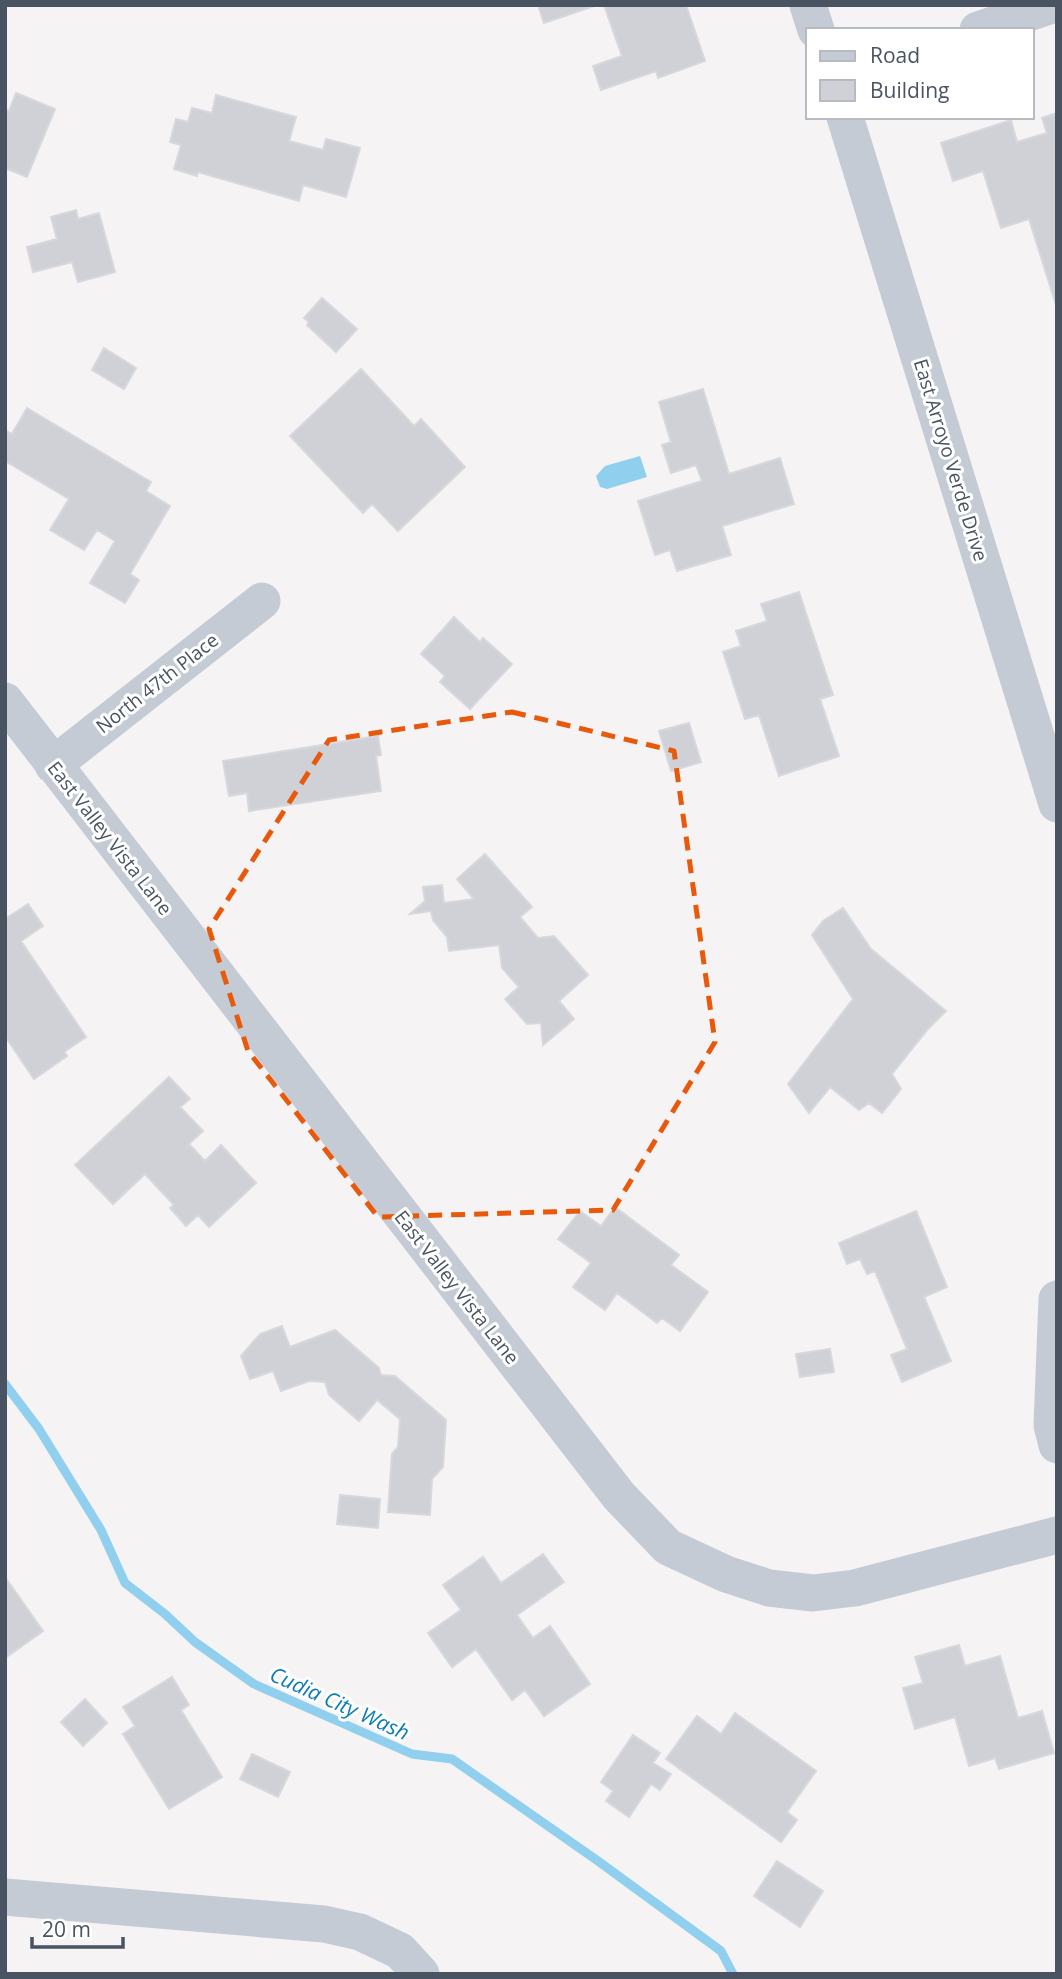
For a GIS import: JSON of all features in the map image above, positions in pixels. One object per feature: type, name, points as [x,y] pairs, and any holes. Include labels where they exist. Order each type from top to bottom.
[{"type":"street","points":[[808,5],[815,28]]},
{"type":"street","points":[[984,28],[1052,5]]},
{"type":"street","name":"East Arroyo Verde Drive","points":[[846,119],[1057,804]]},
{"type":"street","name":"North 47th Place","points":[[53,765],[262,601]]},
{"type":"street","name":"East Valley Vista Lane","points":[[5,701],[619,1496],[668,1547],[726,1574],[769,1588],[813,1593],[855,1588],[1057,1535]]},
{"type":"street","points":[[1057,1298],[1052,1412],[1057,1445]]},
{"type":"street","points":[[5,1897],[324,1924],[360,1932],[400,1951],[421,1974]]},
{"type":"highlighted area","points":[[512,712],[674,751],[715,1042],[613,1210],[378,1217],[248,1051],[209,929],[329,740]]},
{"type":"water","points":[[640,456],[647,477],[607,489],[600,487],[596,476],[605,466]]},
{"type":"building","points":[[538,5],[597,5],[544,23]]},
{"type":"building","points":[[604,5],[686,5],[705,61],[658,78],[656,71],[601,90],[593,66],[622,56]]},
{"type":"building","points":[[16,93],[55,109],[27,177],[5,168],[5,109],[9,111]]},
{"type":"building","points":[[216,95],[296,117],[289,141],[323,150],[326,139],[360,148],[346,197],[303,185],[299,201],[198,172],[197,176],[174,169],[181,145],[170,142],[176,119],[188,122],[192,108],[212,113]]},
{"type":"building","points":[[1057,113],[1056,305],[1029,219],[1001,228],[983,171],[953,181],[941,143],[1011,120],[1017,142],[1047,133],[1042,118]]},
{"type":"building","points":[[76,210],[78,219],[99,213],[115,272],[78,282],[72,262],[33,272],[27,247],[57,239],[51,217]]},
{"type":"building","points":[[322,298],[357,329],[336,352],[307,325],[309,322],[304,318]]},
{"type":"building","points":[[104,348],[136,368],[124,389],[92,370]]},
{"type":"building","points":[[361,369],[414,426],[421,419],[465,467],[398,531],[372,504],[363,513],[290,436]]},
{"type":"building","points":[[703,389],[729,474],[780,458],[794,504],[722,526],[731,555],[677,571],[670,550],[655,555],[638,501],[702,481],[696,465],[671,473],[662,445],[671,442],[659,402]]},
{"type":"building","points":[[27,408],[151,482],[146,491],[170,506],[130,574],[139,580],[125,603],[90,583],[115,541],[97,530],[84,550],[50,530],[69,499],[5,461],[5,430],[12,434]]},
{"type":"building","points":[[799,592],[833,695],[820,699],[839,756],[779,776],[759,715],[745,719],[723,652],[741,646],[736,631],[767,621],[761,604]]},
{"type":"building","points":[[454,617],[480,642],[483,638],[512,664],[470,709],[440,682],[445,676],[421,654]]},
{"type":"building","points":[[689,723],[701,762],[671,771],[659,731]]},
{"type":"building","points":[[378,736],[381,755],[376,756],[381,791],[249,811],[247,793],[229,796],[223,761]]},
{"type":"building","points":[[485,854],[532,907],[520,917],[538,938],[554,936],[588,975],[559,1001],[574,1019],[543,1045],[541,1023],[527,1024],[505,999],[519,987],[502,968],[499,945],[449,951],[447,937],[433,920],[431,911],[410,914],[425,901],[423,887],[442,885],[444,903],[474,899],[457,879]]},
{"type":"building","points":[[28,904],[43,926],[21,941],[86,1037],[64,1052],[67,1056],[34,1079],[5,1036],[5,919]]},
{"type":"building","points":[[843,908],[871,949],[946,1011],[892,1074],[901,1089],[882,1113],[869,1103],[859,1110],[830,1087],[809,1113],[788,1084],[853,999],[812,935],[823,921]]},
{"type":"building","points":[[169,1077],[190,1099],[180,1107],[203,1131],[189,1144],[205,1161],[221,1145],[256,1183],[209,1227],[198,1215],[186,1226],[170,1208],[174,1205],[145,1174],[113,1204],[75,1165]]},
{"type":"building","points":[[615,1207],[679,1255],[671,1265],[708,1292],[680,1331],[662,1318],[657,1323],[617,1293],[605,1310],[573,1287],[591,1263],[558,1239],[580,1211],[601,1226]]},
{"type":"building","points":[[916,1211],[947,1287],[924,1297],[951,1361],[902,1382],[891,1355],[907,1349],[875,1271],[867,1274],[860,1259],[847,1264],[839,1243]]},
{"type":"building","points":[[282,1326],[290,1347],[335,1330],[379,1368],[381,1375],[395,1376],[446,1420],[443,1467],[432,1479],[430,1515],[388,1512],[392,1454],[398,1447],[400,1419],[377,1400],[359,1421],[329,1395],[325,1382],[309,1381],[281,1391],[273,1371],[250,1379],[241,1356],[260,1334]]},
{"type":"building","points":[[830,1349],[834,1372],[800,1377],[796,1354]]},
{"type":"building","points":[[340,1495],[380,1499],[378,1528],[337,1524]]},
{"type":"building","points":[[543,1554],[564,1582],[517,1615],[533,1638],[550,1626],[590,1684],[544,1716],[525,1690],[512,1700],[476,1649],[452,1667],[428,1633],[461,1610],[443,1585],[483,1557],[501,1583]]},
{"type":"building","points":[[5,1577],[43,1631],[5,1658]]},
{"type":"building","points":[[959,1645],[965,1666],[1000,1656],[1018,1718],[1042,1711],[1054,1753],[999,1769],[995,1758],[969,1766],[955,1717],[915,1729],[903,1688],[923,1683],[915,1657]]},
{"type":"building","points":[[172,1677],[189,1705],[181,1710],[222,1777],[169,1809],[123,1734],[135,1726],[123,1707]]},
{"type":"building","points":[[85,1699],[107,1723],[83,1746],[61,1722]]},
{"type":"building","points":[[735,1713],[816,1771],[787,1812],[797,1820],[781,1842],[666,1759],[697,1716],[721,1734]]},
{"type":"building","points":[[633,1735],[660,1753],[653,1763],[671,1774],[660,1790],[651,1784],[629,1817],[606,1801],[613,1791],[601,1782]]},
{"type":"building","points":[[252,1754],[290,1772],[278,1797],[240,1779]]},
{"type":"building","points":[[777,1861],[823,1891],[800,1927],[754,1896]]},
{"type":"waterway","name":"Cudia City Wash","points":[[5,1384],[39,1429],[101,1530],[125,1583],[195,1642],[254,1684],[412,1754],[452,1759],[721,1951],[733,1974]]}]
